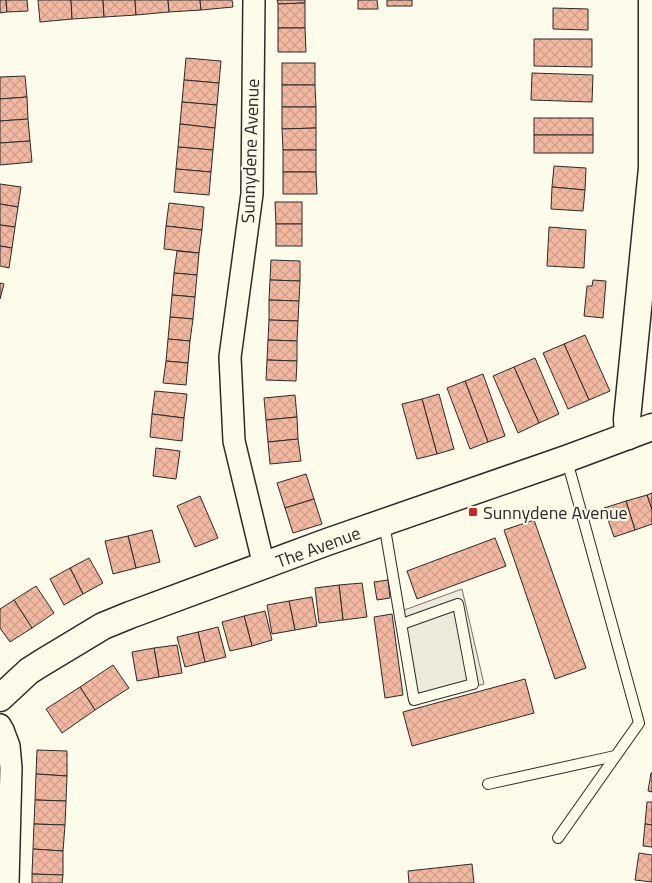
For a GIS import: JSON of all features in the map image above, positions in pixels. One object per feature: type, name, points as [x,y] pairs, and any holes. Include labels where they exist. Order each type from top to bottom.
[{"type":"street","name":"Sunnydene Avenue","points":[[254,0],[252,194],[230,357],[234,441],[264,566]]},
{"type":"street","points":[[628,436],[627,419],[652,168],[652,0]]},
{"type":"street","name":"The Avenue","points":[[0,698],[29,671],[103,626],[384,522],[652,427]]},
{"type":"street","points":[[0,725],[9,746],[11,768],[8,883]]},
{"type":"lane","points":[[558,838],[639,723],[572,475],[566,459]]},
{"type":"lane","points":[[384,522],[414,700],[473,684],[458,604],[402,624]]},
{"type":"lane","points":[[488,784],[615,756]]},
{"type":"shaded area","points":[[462,589],[484,684],[410,705],[396,613]]},
{"type":"building","points":[[0,0],[6,0],[7,12],[0,13]]},
{"type":"building","points":[[6,0],[27,0],[28,11],[7,12]]},
{"type":"building","points":[[38,0],[71,0],[72,19],[40,22]]},
{"type":"building","points":[[71,0],[103,0],[104,17],[72,19]]},
{"type":"building","points":[[103,0],[135,0],[136,15],[104,17]]},
{"type":"building","points":[[135,0],[168,0],[169,12],[136,15]]},
{"type":"building","points":[[168,0],[200,0],[201,10],[169,12]]},
{"type":"building","points":[[200,0],[232,0],[233,7],[201,10]]},
{"type":"building","points":[[277,0],[305,0],[305,3],[278,4]]},
{"type":"building","points":[[358,0],[377,0],[378,9],[358,9]]},
{"type":"building","points":[[387,0],[412,0],[412,6],[387,6]]},
{"type":"building","points":[[305,3],[305,28],[278,28],[278,4]]},
{"type":"building","points":[[553,8],[588,9],[588,30],[553,29]]},
{"type":"building","points":[[278,28],[305,28],[306,52],[278,52]]},
{"type":"building","points":[[534,39],[592,39],[592,67],[534,66]]},
{"type":"building","points":[[186,58],[221,61],[219,83],[184,80]]},
{"type":"building","points":[[282,63],[315,63],[315,85],[282,85]]},
{"type":"building","points":[[532,73],[593,75],[592,102],[531,100]]},
{"type":"building","points":[[25,76],[27,97],[0,99],[0,77]]},
{"type":"building","points":[[184,80],[219,83],[217,105],[182,102]]},
{"type":"building","points":[[282,85],[315,85],[316,107],[282,107]]},
{"type":"building","points":[[27,97],[28,119],[0,121],[0,99]]},
{"type":"building","points":[[182,102],[217,105],[215,128],[180,124]]},
{"type":"building","points":[[282,107],[316,107],[316,128],[282,129]]},
{"type":"building","points":[[534,118],[593,118],[593,135],[534,135]]},
{"type":"building","points":[[28,119],[30,141],[0,143],[0,121]]},
{"type":"building","points":[[180,124],[215,128],[213,150],[178,147]]},
{"type":"building","points":[[316,128],[316,150],[283,150],[282,129]]},
{"type":"building","points":[[534,135],[593,135],[593,153],[534,153]]},
{"type":"building","points":[[30,141],[32,162],[0,165],[0,143]]},
{"type":"building","points":[[178,147],[213,150],[211,172],[176,169]]},
{"type":"building","points":[[283,150],[316,150],[316,172],[283,172]]},
{"type":"building","points":[[554,166],[586,168],[585,190],[552,187]]},
{"type":"building","points":[[176,169],[211,172],[209,195],[174,192]]},
{"type":"building","points":[[283,172],[316,172],[317,194],[283,194]]},
{"type":"building","points":[[0,184],[21,187],[18,207],[0,204]]},
{"type":"building","points":[[552,187],[585,190],[583,211],[551,209]]},
{"type":"building","points":[[275,202],[302,202],[302,224],[276,224]]},
{"type":"building","points":[[169,203],[204,207],[202,230],[166,226]]},
{"type":"building","points":[[0,204],[18,207],[15,227],[0,225]]},
{"type":"building","points":[[276,224],[302,224],[302,246],[276,246]]},
{"type":"building","points":[[0,225],[15,227],[12,248],[0,246]]},
{"type":"building","points":[[166,226],[202,230],[199,253],[164,249]]},
{"type":"building","points":[[549,227],[586,230],[584,268],[547,266]]},
{"type":"building","points":[[0,246],[12,248],[9,268],[0,266]]},
{"type":"building","points":[[177,251],[199,253],[197,275],[174,273]]},
{"type":"building","points":[[271,260],[300,261],[300,281],[270,280]]},
{"type":"building","points":[[174,273],[197,275],[195,297],[172,295]]},
{"type":"building","points":[[270,280],[300,281],[299,301],[269,300]]},
{"type":"building","points":[[593,280],[606,281],[603,318],[584,316],[587,286],[592,286]]},
{"type":"building","points":[[0,283],[4,284],[0,299]]},
{"type":"building","points":[[172,295],[195,297],[193,319],[170,317]]},
{"type":"building","points":[[269,300],[299,301],[298,321],[269,320]]},
{"type":"building","points":[[170,317],[193,319],[190,341],[168,339]]},
{"type":"building","points":[[269,320],[298,321],[297,341],[268,340]]},
{"type":"building","points":[[585,335],[610,391],[589,400],[564,344]]},
{"type":"building","points":[[168,339],[190,341],[188,363],[166,361]]},
{"type":"building","points":[[268,340],[297,341],[297,361],[267,360]]},
{"type":"building","points":[[564,344],[589,400],[568,409],[543,353]]},
{"type":"building","points":[[535,358],[559,414],[539,423],[514,367]]},
{"type":"building","points":[[267,360],[297,361],[296,381],[266,380]]},
{"type":"building","points":[[166,361],[188,363],[186,385],[163,383]]},
{"type":"building","points":[[514,367],[539,423],[518,433],[493,376]]},
{"type":"building","points":[[483,374],[505,436],[488,442],[465,381]]},
{"type":"building","points":[[465,381],[488,442],[470,449],[447,388]]},
{"type":"building","points":[[155,391],[187,394],[184,418],[152,414]]},
{"type":"building","points":[[439,394],[454,449],[437,454],[422,399]]},
{"type":"building","points":[[295,395],[297,417],[266,420],[264,398]]},
{"type":"building","points":[[422,399],[437,454],[417,459],[402,404]]},
{"type":"building","points":[[152,414],[184,418],[182,441],[150,437]]},
{"type":"building","points":[[297,417],[298,439],[268,442],[266,420]]},
{"type":"building","points":[[298,439],[301,461],[270,464],[268,442]]},
{"type":"building","points":[[156,448],[180,451],[176,479],[153,476]]},
{"type":"building","points":[[306,474],[314,499],[285,508],[277,483]]},
{"type":"building","points":[[652,493],[652,510],[647,495]]},
{"type":"building","points":[[647,495],[652,510],[652,524],[635,530],[626,501]]},
{"type":"building","points":[[200,496],[218,538],[195,547],[177,506]]},
{"type":"building","points":[[314,499],[322,524],[293,533],[285,508]]},
{"type":"building","points":[[626,501],[635,530],[614,537],[604,508]]},
{"type":"building","points":[[534,520],[586,668],[555,679],[504,530]]},
{"type":"building","points":[[152,530],[160,562],[136,568],[128,536]]},
{"type":"building","points":[[128,536],[136,568],[113,574],[105,541]]},
{"type":"building","points":[[495,538],[506,566],[417,599],[407,571]]},
{"type":"building","points":[[89,558],[103,583],[83,594],[70,568]]},
{"type":"building","points":[[70,568],[83,594],[64,605],[50,579]]},
{"type":"building","points":[[388,580],[390,598],[377,600],[374,582]]},
{"type":"building","points":[[362,583],[367,617],[343,620],[339,585]]},
{"type":"building","points":[[339,585],[343,620],[319,623],[315,588]]},
{"type":"building","points":[[36,586],[54,613],[32,628],[14,600]]},
{"type":"building","points":[[312,597],[317,626],[295,630],[289,601]]},
{"type":"building","points":[[14,600],[32,628],[10,642],[0,628],[0,609]]},
{"type":"building","points":[[289,601],[295,630],[272,634],[267,605]]},
{"type":"building","points":[[265,611],[272,640],[252,646],[244,616]]},
{"type":"building","points":[[392,614],[403,695],[385,698],[374,617]]},
{"type":"building","points":[[244,616],[252,646],[230,651],[222,622]]},
{"type":"building","points":[[218,627],[226,657],[205,662],[198,632]]},
{"type":"building","points":[[198,632],[205,662],[185,667],[177,637]]},
{"type":"building","points":[[177,645],[182,673],[159,677],[154,648]]},
{"type":"building","points":[[154,648],[159,677],[137,681],[132,652]]},
{"type":"building","points":[[113,665],[129,688],[95,710],[80,687]]},
{"type":"building","points":[[525,679],[534,713],[412,746],[403,712]]},
{"type":"building","points":[[80,687],[95,710],[62,733],[46,709]]},
{"type":"building","points":[[37,750],[67,751],[67,776],[36,774]]},
{"type":"building","points":[[652,773],[652,792],[648,791]]},
{"type":"building","points":[[36,774],[67,776],[66,801],[35,800]]},
{"type":"building","points":[[35,800],[66,801],[65,825],[34,824]]},
{"type":"building","points":[[647,802],[652,802],[652,825],[645,824]]},
{"type":"building","points":[[34,824],[65,825],[63,851],[33,849]]},
{"type":"building","points":[[645,824],[652,825],[652,847],[643,846]]},
{"type":"building","points":[[33,849],[63,851],[63,875],[32,874]]},
{"type":"building","points":[[639,853],[652,855],[652,882],[635,880]]},
{"type":"building","points":[[472,864],[474,883],[409,883],[408,871]]},
{"type":"building","points":[[32,874],[63,875],[62,883],[32,883]]},
{"type":"place","name":"Sunnydene Avenue","points":[[473,512]]}]
